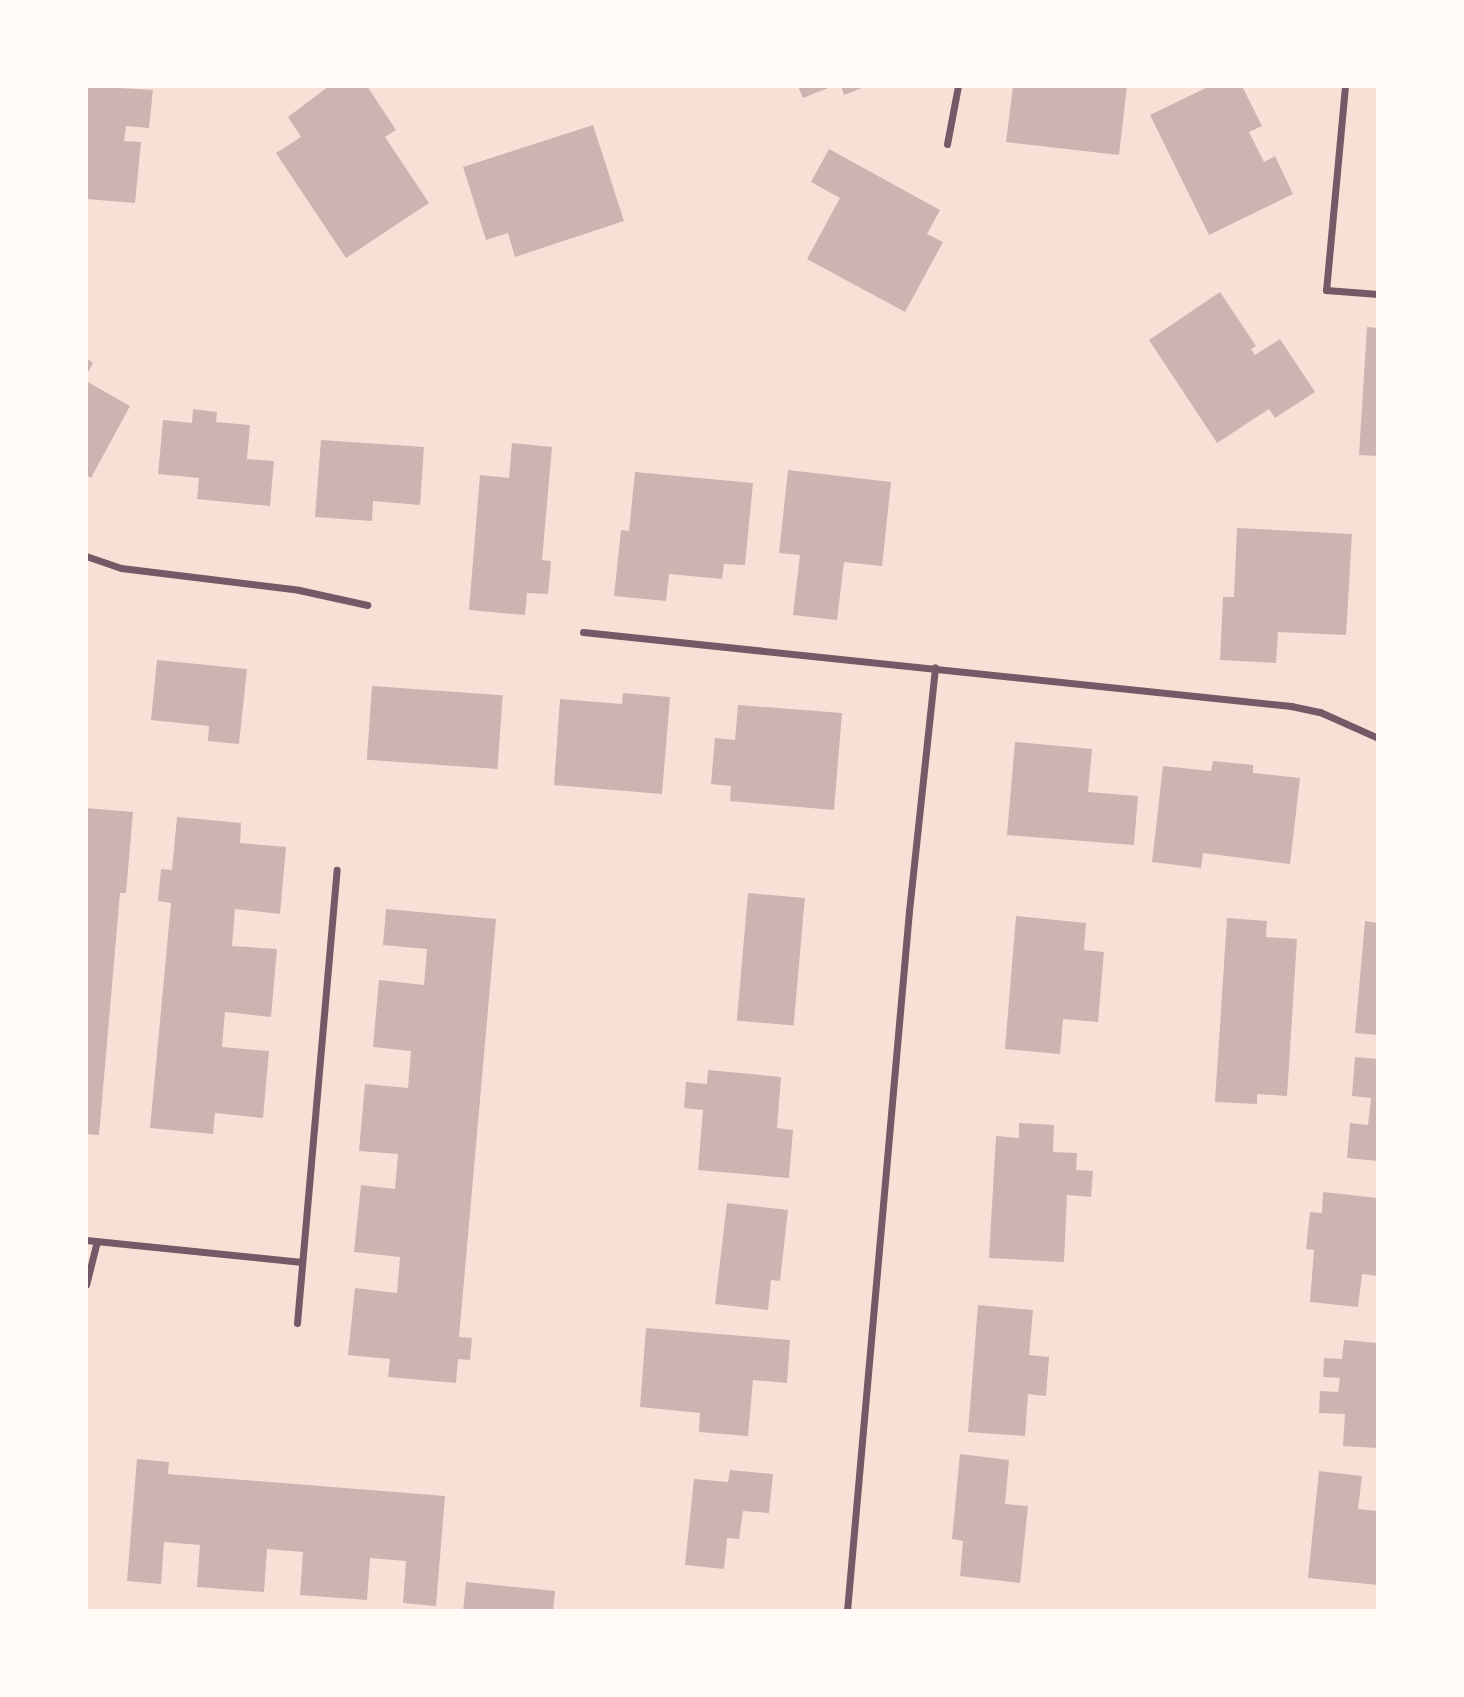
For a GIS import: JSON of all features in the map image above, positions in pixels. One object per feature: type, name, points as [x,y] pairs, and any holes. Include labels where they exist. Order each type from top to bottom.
[{"type":"street","points":[[947,144],[958,86]]},
{"type":"street","points":[[1345,86],[1326,290],[1378,295]]},
{"type":"street","points":[[86,556],[121,568],[299,590],[367,605]]},
{"type":"street","points":[[583,632],[1291,706],[1320,712],[1378,738]]},
{"type":"street","points":[[847,1611],[907,923],[935,667]]},
{"type":"street","points":[[297,1323],[337,870]]},
{"type":"street","points":[[86,1240],[302,1262]]},
{"type":"street","points":[[86,1285],[97,1241]]},
{"type":"building","points":[[86,86],[153,90],[149,128],[126,126],[124,141],[141,142],[135,203],[86,199]]},
{"type":"building","points":[[329,86],[367,86],[396,130],[385,137],[429,203],[346,258],[276,153],[301,137],[288,117]]},
{"type":"building","points":[[798,86],[833,86],[803,98]]},
{"type":"building","points":[[841,86],[867,86],[844,95]]},
{"type":"building","points":[[1013,86],[1127,86],[1119,155],[1006,142]]},
{"type":"building","points":[[1210,86],[1242,86],[1262,126],[1249,132],[1264,162],[1275,156],[1293,194],[1209,235],[1150,115]]},
{"type":"building","points":[[593,125],[624,221],[515,257],[508,233],[486,240],[463,167]]},
{"type":"building","points":[[829,149],[940,210],[927,234],[943,242],[905,312],[807,259],[840,198],[811,182]]},
{"type":"building","points":[[1220,292],[1256,346],[1251,349],[1255,355],[1280,339],[1315,392],[1275,418],[1269,409],[1217,443],[1149,340]]},
{"type":"building","points":[[1367,327],[1378,328],[1378,456],[1359,455]]},
{"type":"building","points":[[86,358],[93,363],[86,376]]},
{"type":"building","points":[[86,381],[130,406],[91,478],[86,475]]},
{"type":"building","points":[[193,409],[217,412],[216,422],[250,425],[247,459],[274,461],[270,506],[197,499],[199,478],[158,474],[163,420],[192,423]]},
{"type":"building","points":[[321,440],[424,447],[420,505],[373,501],[372,521],[315,517]]},
{"type":"building","points":[[512,443],[552,447],[542,560],[551,561],[548,594],[527,593],[525,615],[469,610],[480,475],[509,478]]},
{"type":"building","points":[[788,470],[891,482],[882,566],[844,562],[837,620],[793,615],[800,555],[779,553]]},
{"type":"building","points":[[635,472],[753,483],[745,565],[724,564],[722,579],[669,574],[666,601],[614,596],[621,530],[629,531]]},
{"type":"building","points":[[1237,528],[1352,534],[1346,635],[1278,632],[1276,663],[1220,660],[1223,597],[1234,597]]},
{"type":"building","points":[[157,660],[247,669],[239,744],[208,741],[209,726],[151,720]]},
{"type":"building","points":[[372,686],[503,695],[498,769],[367,760]]},
{"type":"building","points":[[623,693],[670,697],[662,794],[554,785],[560,699],[622,704]]},
{"type":"building","points":[[738,705],[842,713],[834,810],[730,801],[731,786],[711,784],[715,738],[735,740]]},
{"type":"building","points":[[1015,742],[1092,749],[1088,792],[1138,796],[1134,845],[1007,835]]},
{"type":"building","points":[[1213,761],[1253,765],[1253,773],[1300,778],[1290,864],[1203,853],[1201,868],[1152,862],[1163,766],[1211,771]]},
{"type":"building","points":[[86,808],[133,812],[126,893],[120,893],[99,1135],[86,1134]]},
{"type":"building","points":[[177,817],[241,823],[240,843],[286,847],[280,914],[235,909],[232,946],[277,949],[271,1017],[225,1012],[222,1047],[269,1051],[263,1118],[215,1113],[213,1134],[150,1128],[171,903],[158,901],[161,869],[172,870]]},
{"type":"building","points":[[748,893],[805,898],[794,1025],[737,1021]]},
{"type":"building","points":[[386,909],[496,919],[459,1337],[472,1338],[470,1360],[458,1359],[456,1383],[388,1377],[390,1359],[348,1355],[355,1288],[397,1293],[400,1257],[354,1252],[361,1185],[395,1189],[398,1154],[359,1151],[365,1084],[408,1088],[411,1051],[373,1047],[379,980],[424,985],[427,949],[383,945]]},
{"type":"building","points":[[1016,916],[1086,923],[1084,950],[1104,952],[1098,1022],[1063,1019],[1060,1054],[1005,1049]]},
{"type":"building","points":[[1227,918],[1267,921],[1266,937],[1297,939],[1287,1096],[1257,1094],[1257,1104],[1215,1102]]},
{"type":"building","points":[[1365,921],[1378,923],[1378,1035],[1355,1033]]},
{"type":"building","points":[[1355,1057],[1378,1059],[1378,1161],[1347,1158],[1350,1123],[1368,1125],[1371,1098],[1352,1096]]},
{"type":"building","points":[[708,1070],[781,1077],[777,1128],[793,1130],[789,1178],[698,1170],[703,1110],[684,1108],[686,1082],[707,1084]]},
{"type":"building","points":[[1019,1123],[1054,1125],[1053,1152],[1077,1153],[1076,1170],[1093,1171],[1091,1197],[1067,1195],[1064,1262],[989,1258],[996,1136],[1019,1138]]},
{"type":"building","points":[[1323,1192],[1378,1198],[1378,1276],[1362,1274],[1358,1307],[1310,1302],[1314,1250],[1306,1249],[1310,1212],[1322,1213]]},
{"type":"building","points":[[727,1203],[788,1210],[780,1281],[771,1280],[768,1310],[715,1304]]},
{"type":"building","points":[[978,1305],[1033,1310],[1029,1355],[1049,1357],[1046,1396],[1028,1394],[1025,1436],[968,1432]]},
{"type":"building","points":[[646,1328],[790,1340],[787,1383],[753,1380],[748,1436],[699,1432],[700,1413],[640,1407]]},
{"type":"building","points":[[1344,1340],[1378,1343],[1378,1448],[1343,1446],[1345,1414],[1319,1413],[1320,1391],[1338,1392],[1340,1378],[1323,1377],[1324,1358],[1342,1359]]},
{"type":"building","points":[[960,1454],[1009,1460],[1005,1504],[1028,1506],[1020,1583],[960,1576],[963,1541],[952,1539]]},
{"type":"building","points":[[137,1459],[169,1462],[168,1474],[445,1496],[436,1606],[403,1603],[406,1561],[370,1558],[367,1600],[300,1595],[303,1552],[267,1549],[264,1592],[197,1587],[200,1545],[164,1542],[161,1584],[127,1581]]},
{"type":"building","points":[[730,1470],[773,1474],[769,1513],[743,1511],[739,1539],[727,1538],[724,1569],[685,1565],[694,1479],[728,1482]]},
{"type":"building","points":[[1319,1471],[1362,1476],[1358,1509],[1378,1511],[1378,1585],[1308,1578]]},
{"type":"building","points":[[466,1582],[555,1591],[553,1611],[463,1611]]}]
